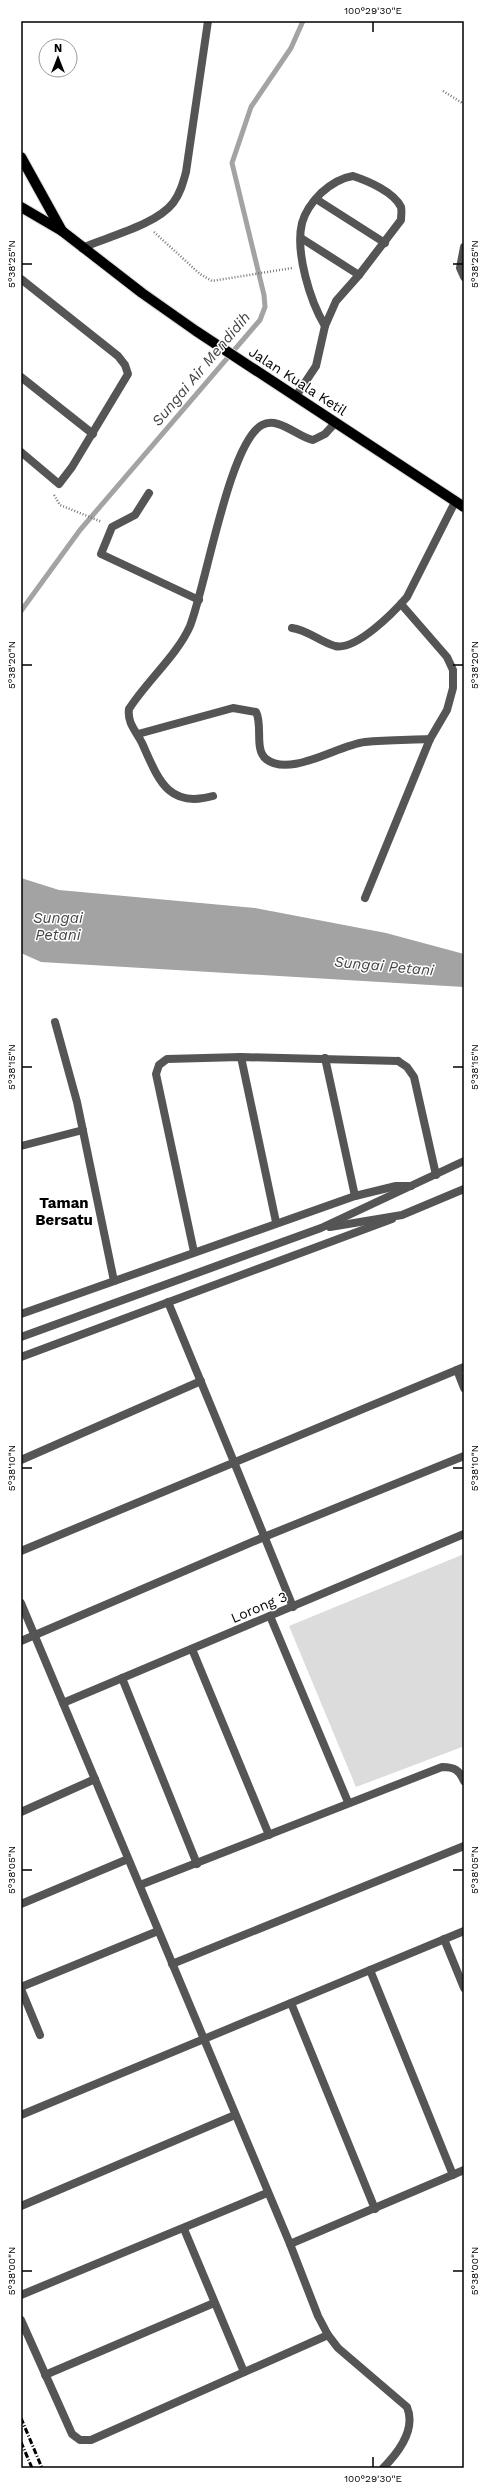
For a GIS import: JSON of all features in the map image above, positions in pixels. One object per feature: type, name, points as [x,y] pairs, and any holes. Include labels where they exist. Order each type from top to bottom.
[{"type":"main road","name":"Jalan Kuala Ketil","points":[[21,157],[62,231]]},
{"type":"main road","name":"Jalan Kuala Ketil","points":[[22,209],[62,231],[82,248],[196,331],[460,505]]},
{"type":"street","points":[[82,248],[145,224],[160,215],[173,204],[182,187],[208,21]]},
{"type":"street","points":[[296,396],[316,366],[325,326],[336,302],[385,243],[401,220],[401,208],[396,199],[365,180],[353,176],[342,178],[329,186],[316,199],[305,214],[302,225],[301,238],[308,288],[314,308],[325,326]]},
{"type":"street","points":[[316,199],[385,243]]},
{"type":"street","points":[[301,238],[359,275]]},
{"type":"street","points":[[464,247],[460,268],[464,277]]},
{"type":"street","points":[[21,279],[118,356],[128,369],[127,378],[93,434],[59,484],[21,452]]},
{"type":"street","points":[[21,377],[93,434]]},
{"type":"street","points":[[213,796],[197,801],[182,799],[171,793],[159,779],[138,734],[130,723],[129,709],[189,628],[199,600],[225,498],[239,460],[256,429],[263,424],[271,423],[313,440],[325,434],[335,423]]},
{"type":"street","points":[[149,493],[135,514],[112,527],[101,554],[199,600]]},
{"type":"street","points":[[292,628],[302,629],[334,646],[346,647],[356,642],[407,597],[460,505]]},
{"type":"street","points":[[365,898],[430,739],[447,710],[453,688],[453,670],[447,657],[400,604]]},
{"type":"street","points":[[138,734],[233,708],[246,709],[256,712],[260,719],[260,751],[265,758],[279,765],[293,764],[364,742],[430,739]]},
{"type":"street","points":[[55,1022],[83,1130],[114,1281]]},
{"type":"street","points":[[241,1057],[276,1222]]},
{"type":"street","points":[[194,1252],[156,1074],[159,1065],[167,1059],[241,1057],[398,1061],[408,1067],[414,1077],[436,1175]]},
{"type":"street","points":[[325,1058],[355,1196]]},
{"type":"street","points":[[21,1146],[83,1130]]},
{"type":"street","points":[[21,1337],[321,1228],[390,1194],[412,1186],[464,1161]]},
{"type":"street","points":[[21,1314],[276,1222],[355,1196],[396,1186],[412,1186]]},
{"type":"street","points":[[21,1357],[402,1215],[464,1188]]},
{"type":"street","points":[[321,1228],[402,1215]]},
{"type":"street","points":[[168,1302],[293,1606]]},
{"type":"street","points":[[21,1551],[461,1369],[464,1388]]},
{"type":"street","points":[[21,1460],[201,1381]]},
{"type":"street","points":[[21,1641],[264,1537],[464,1456]]},
{"type":"street","name":"Lorong 3","points":[[64,1703],[464,1534]]},
{"type":"street","points":[[21,1603],[140,1885],[267,2193],[290,2244],[318,2316],[328,2335],[338,2348],[407,2407],[411,2417],[409,2430],[392,2459],[383,2468]]},
{"type":"street","points":[[270,1616],[348,1802]]},
{"type":"street","points":[[192,1649],[269,1835]]},
{"type":"street","points":[[122,1678],[197,1864]]},
{"type":"street","points":[[140,1885],[197,1864],[348,1802],[442,1767],[452,1767],[460,1772],[464,1781]]},
{"type":"street","points":[[21,1812],[95,1779]]},
{"type":"street","points":[[172,1964],[464,1846]]},
{"type":"street","points":[[21,1904],[128,1859]]},
{"type":"street","points":[[40,2035],[21,1988],[158,1930]]},
{"type":"street","points":[[21,2115],[202,2038],[464,1931]]},
{"type":"street","points":[[444,1939],[464,1988]]},
{"type":"street","points":[[370,1970],[453,2175]]},
{"type":"street","points":[[291,2002],[375,2209]]},
{"type":"street","points":[[21,2206],[235,2115]]},
{"type":"street","points":[[290,2244],[464,2170]]},
{"type":"street","points":[[21,2295],[267,2193]]},
{"type":"street","points":[[184,2228],[244,2372]]},
{"type":"street","points":[[45,2375],[214,2303]]},
{"type":"street","points":[[21,2320],[72,2434],[80,2440],[91,2440],[328,2335]]},
{"type":"path","points":[[442,91],[464,104]]},
{"type":"path","points":[[145,224],[200,274],[212,281],[288,269]]},
{"type":"path","points":[[52,491],[60,505],[103,523]]},
{"type":"shaded area","points":[[464,1554],[464,1752],[462,1747],[356,1787],[289,1626]]},
{"type":"water","name":"Sungai Petani","points":[[21,878],[59,890],[255,908],[386,933],[464,954],[464,987],[41,962],[21,953]]},
{"type":"waterway","name":"Sungai Air Mendidih","points":[[21,611],[80,530],[260,320],[265,307],[264,295],[232,163],[251,107],[291,48],[303,21]]},
{"type":"railway","points":[[21,2418],[42,2468]]},
{"type":"railway","points":[[21,2442],[32,2468]]},
{"type":"district","name":"Taman Bersatu","points":[[64,1212]]}]
